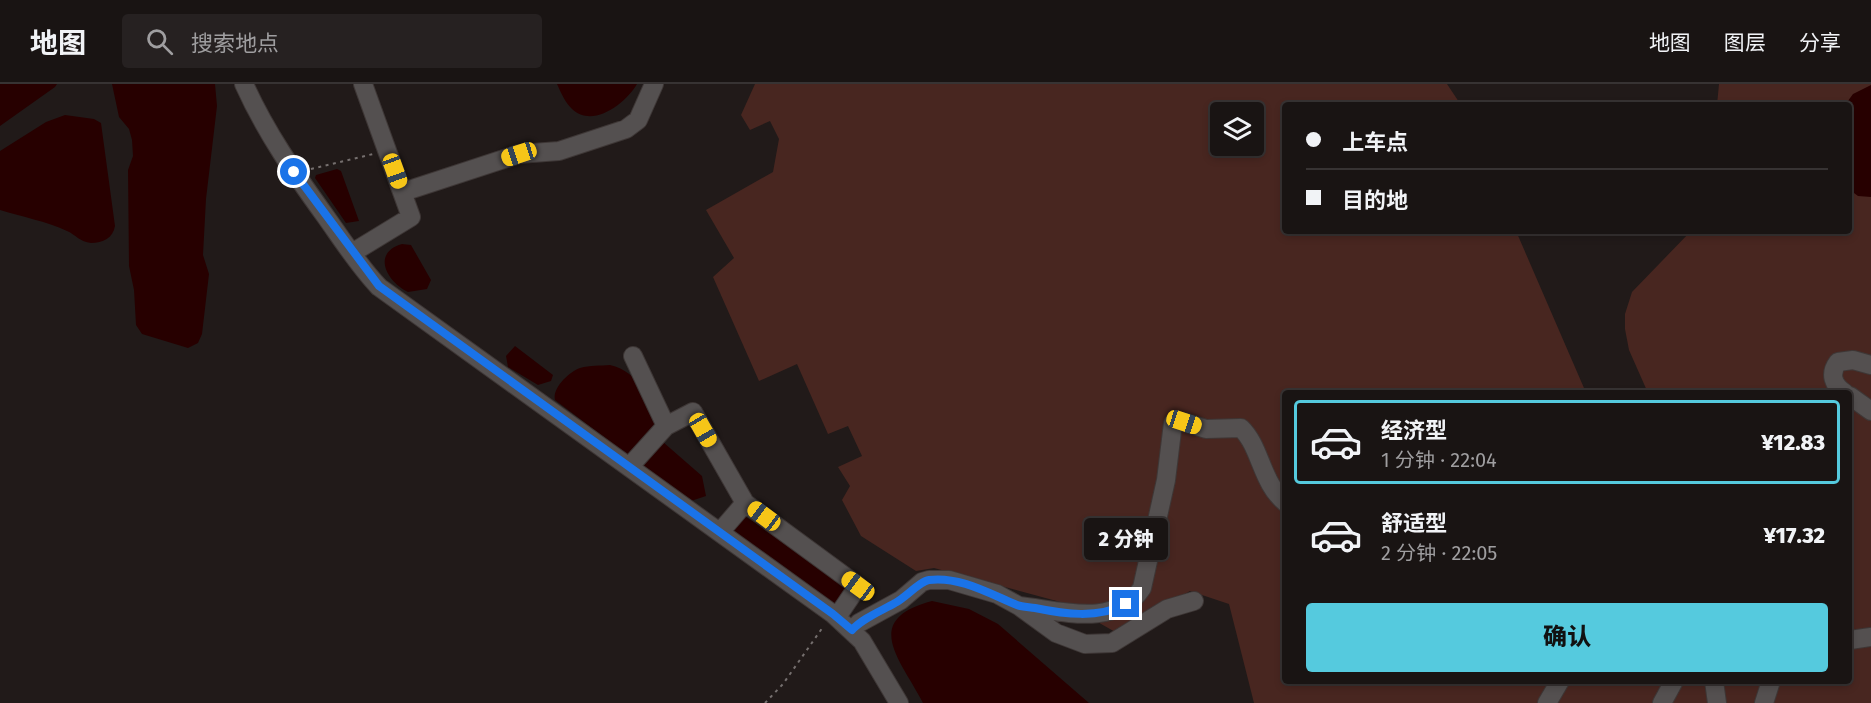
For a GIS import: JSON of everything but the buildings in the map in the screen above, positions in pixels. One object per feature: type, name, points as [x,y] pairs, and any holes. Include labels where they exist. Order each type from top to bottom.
[{"type":"street","points":[[244,84],[260,119],[294,172],[352,253],[379,286],[835,615],[862,641],[899,703]]},
{"type":"street","points":[[352,253],[411,217],[363,84]]},
{"type":"street","points":[[403,192],[519,154],[559,151],[626,129],[638,120],[654,84]]},
{"type":"street","points":[[633,356],[666,426]]},
{"type":"street","points":[[1840,390],[1833,380],[1833,368],[1838,362],[1853,360],[1871,365]]},
{"type":"street","points":[[1852,397],[1871,411]]},
{"type":"street","points":[[630,466],[666,426],[693,412],[745,502],[858,586],[835,615]]},
{"type":"street","points":[[1019,606],[1088,614],[1119,608],[1137,594],[1142,588],[1166,480],[1173,423],[1184,422],[1206,429],[1241,428],[1273,490],[1282,499]]},
{"type":"street","points":[[720,532],[745,502]]},
{"type":"street","points":[[852,630],[859,623],[901,600],[922,582],[929,580],[949,580],[997,594],[1019,606],[1056,633],[1074,641],[1101,645],[1112,643],[1167,609],[1194,601]]},
{"type":"street","points":[[1852,640],[1871,636]]},
{"type":"street","points":[[1546,703],[1558,684]]},
{"type":"street","points":[[1662,703],[1672,684]]},
{"type":"street","points":[[1714,684],[1717,703]]},
{"type":"street","points":[[1764,703],[1770,684]]},
{"type":"path","points":[[294,172],[351,161],[387,150]]},
{"type":"path","points":[[765,703],[783,684],[835,615]]},
{"type":"shaded area","points":[[0,84],[57,84],[0,126]]},
{"type":"shaded area","points":[[112,84],[215,84],[217,106],[206,199],[203,255],[209,274],[202,334],[198,343],[188,348],[142,334],[136,325],[134,290],[129,266],[128,170],[133,156],[132,140],[129,129],[119,117]]},
{"type":"shaded area","points":[[557,84],[637,84],[617,106],[599,115],[589,116],[572,109]]},
{"type":"shaded area","points":[[755,84],[1447,84],[1459,102],[1282,102],[1282,234],[1517,234],[1586,390],[1282,390],[1282,684],[1852,684],[1852,390],[1647,390],[1629,350],[1625,314],[1632,292],[1688,234],[1852,234],[1852,102],[1717,102],[1719,84],[1871,84],[1871,703],[1254,703],[1229,604],[1190,591],[1117,633],[1064,603],[934,568],[916,571],[861,536],[842,500],[850,486],[838,467],[862,456],[848,426],[828,434],[797,364],[759,381],[713,277],[734,258],[706,210],[773,172],[779,139],[770,121],[750,130],[741,115]]},
{"type":"shaded area","points":[[1871,85],[1871,197],[1858,196],[1852,192],[1852,102],[1847,102],[1853,94]]},
{"type":"shaded area","points":[[65,115],[94,119],[101,123],[115,226],[110,237],[100,242],[87,242],[59,228],[0,210],[0,151],[46,122]]},
{"type":"shaded area","points":[[337,169],[341,171],[359,221],[346,223],[315,178],[316,175]]},
{"type":"shaded area","points":[[402,244],[411,245],[431,280],[427,289],[408,292],[394,282],[389,275],[385,261],[387,254],[392,248]]},
{"type":"shaded area","points":[[515,346],[553,375],[551,381],[538,385],[508,367],[506,356]]},
{"type":"shaded area","points":[[610,365],[629,374],[642,388],[650,406],[655,427],[629,456],[555,400],[556,390],[566,377],[576,370],[588,366]]},
{"type":"shaded area","points":[[663,442],[702,476],[706,496],[691,501],[643,466],[642,463]]},
{"type":"shaded area","points":[[741,514],[770,532],[845,587],[838,608],[731,533]]},
{"type":"shaded area","points":[[932,601],[969,609],[998,624],[1089,703],[923,703],[897,657],[892,643],[892,630],[897,619],[910,609]]},
{"type":"route","points":[[294,172],[379,286],[412,312],[630,466],[852,630],[859,623],[901,600],[925,580],[949,580],[997,594],[1019,606],[1050,611],[1088,614],[1119,608],[1126,604]]}]
